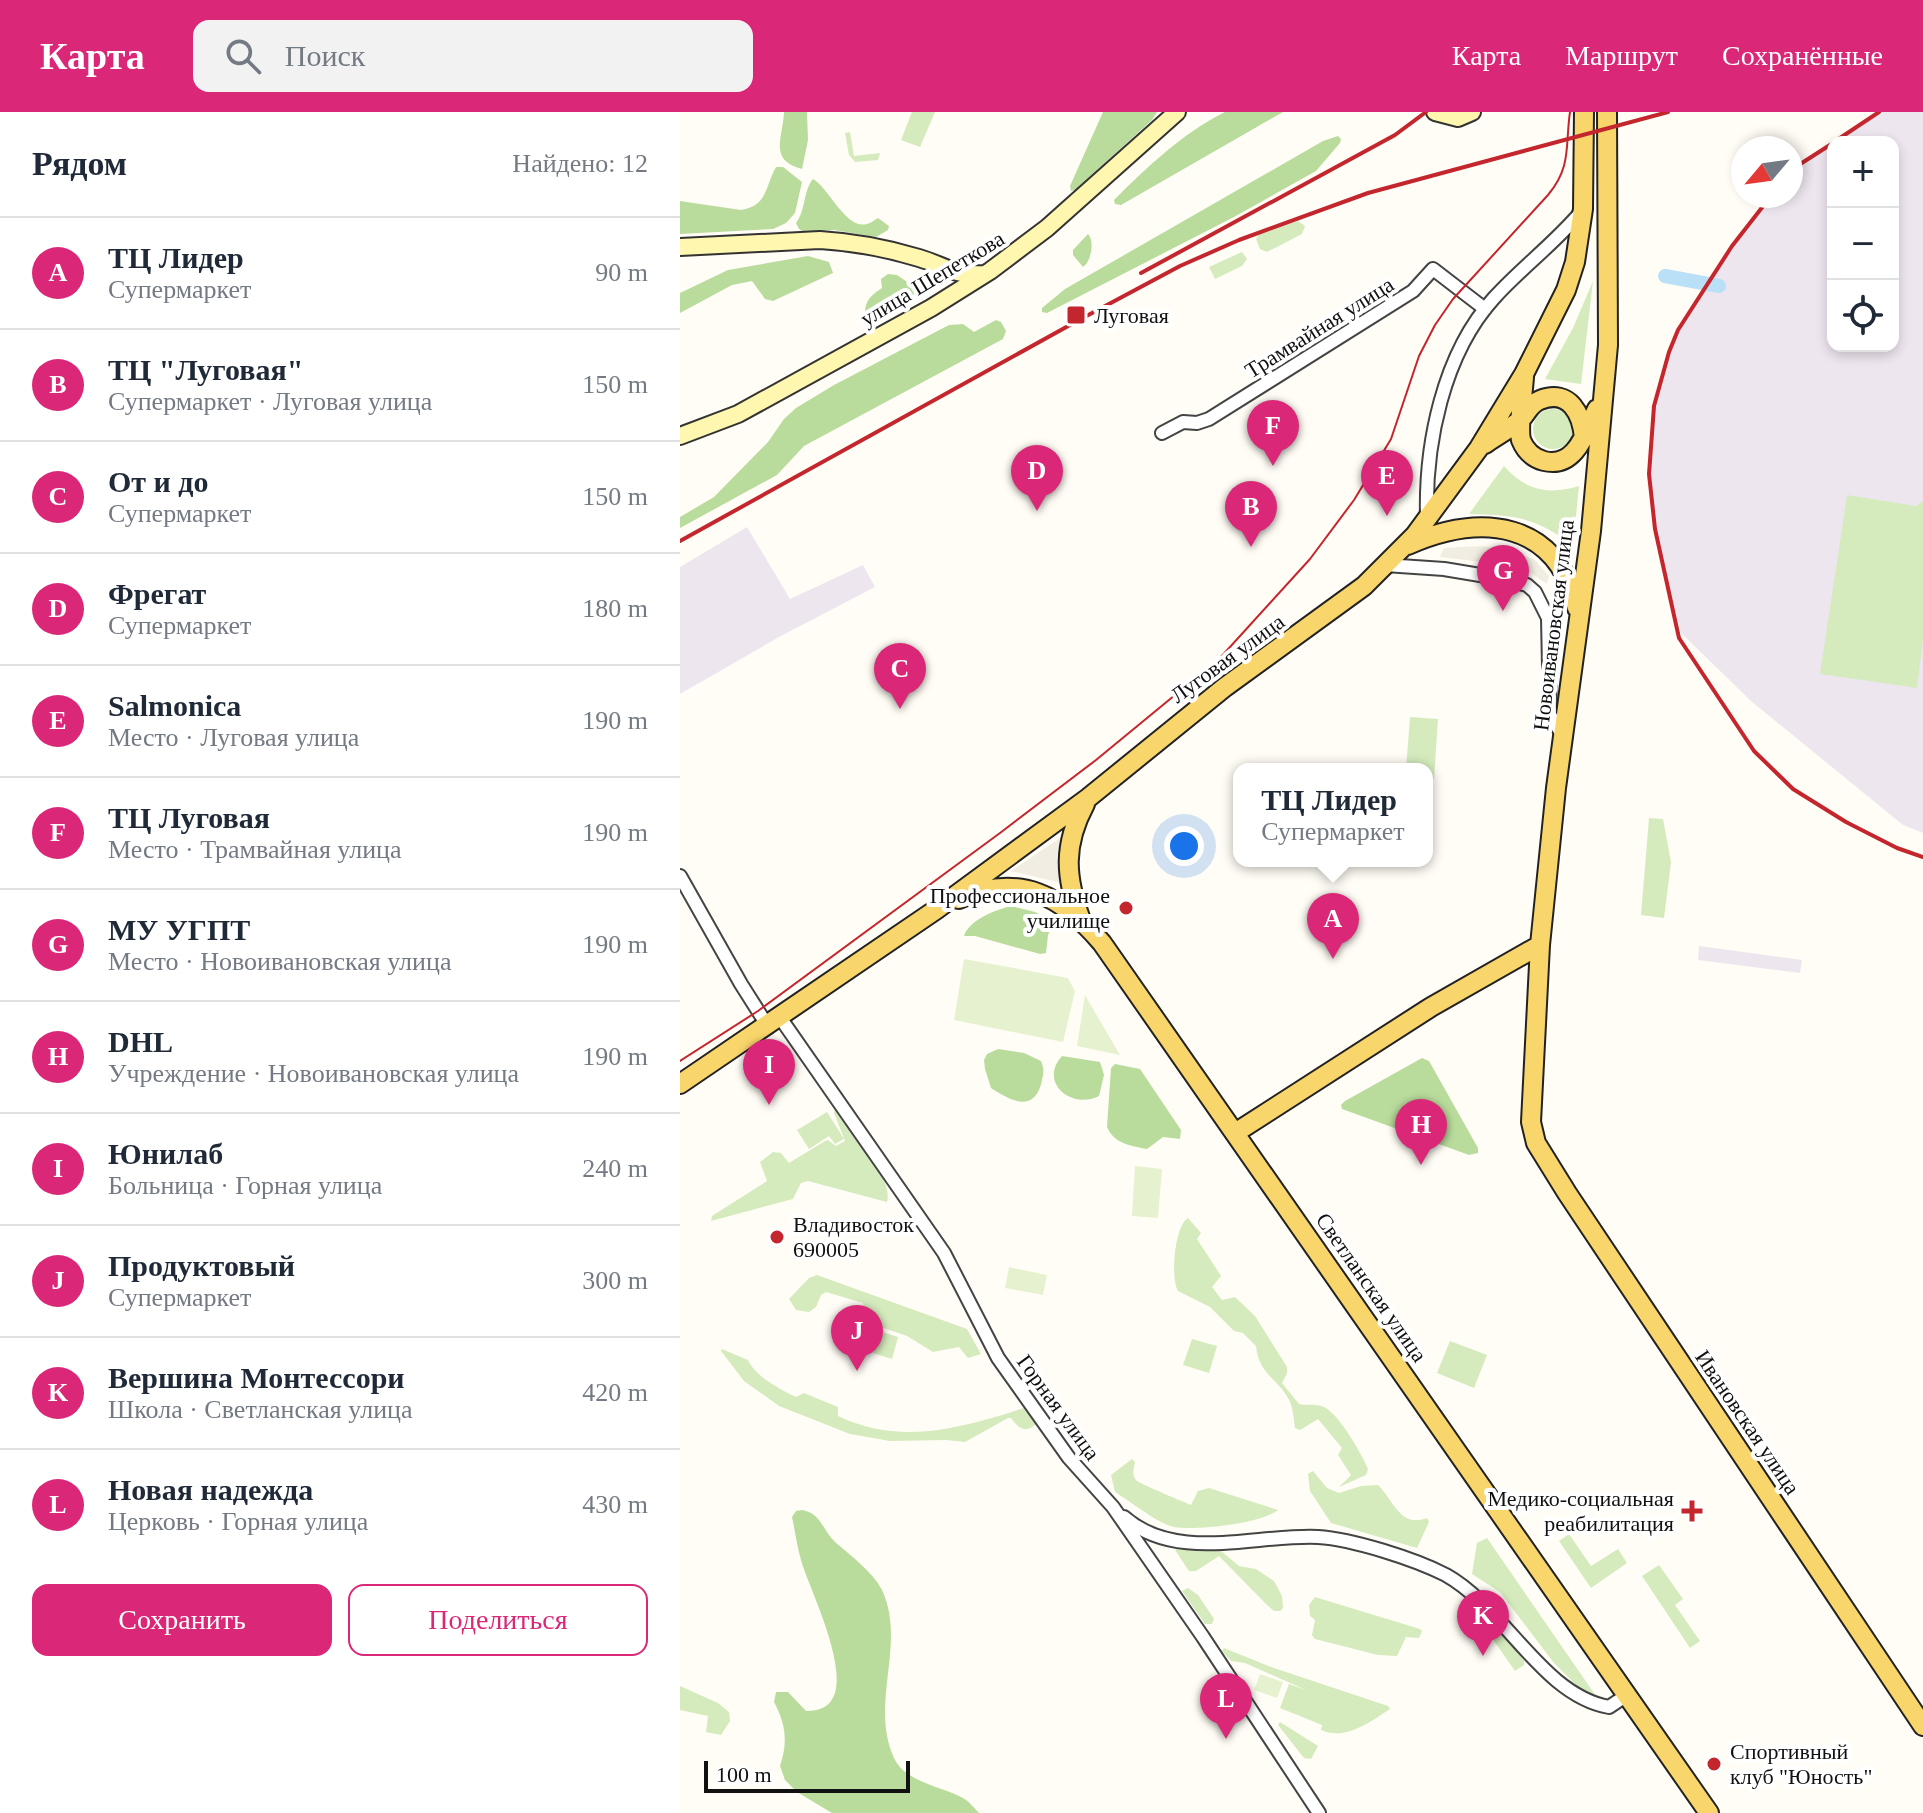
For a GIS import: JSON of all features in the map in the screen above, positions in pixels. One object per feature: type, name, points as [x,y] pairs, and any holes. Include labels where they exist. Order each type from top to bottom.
[{"type":"main road","name":"улица Шепеткова","points":[[680,436],[738,414],[986,274],[1047,228],[1177,112]]},
{"type":"main road","points":[[1435,112],[1458,118],[1472,112]]},
{"type":"main road","name":"Луговая улица","points":[[680,1084],[937,909],[1088,798],[1225,687],[1364,586],[1427,520],[1479,448],[1524,374],[1566,290],[1575,262],[1583,209],[1584,112]]},
{"type":"main road","name":"Новоивановская улица","points":[[1536,1143],[1531,1122],[1540,945],[1563,736],[1591,531],[1608,328],[1607,112]]},
{"type":"main road","points":[[680,247],[820,240],[865,244],[953,272],[986,274]]},
{"type":"main road","points":[[926,261],[944,279],[947,290],[941,302]]},
{"type":"main road","points":[[1524,374],[1520,431],[1523,445],[1539,460],[1553,462],[1567,458],[1578,449],[1602,400]]},
{"type":"main road","points":[[1479,448],[1522,417],[1533,404],[1557,398],[1572,405],[1582,419],[1583,435],[1595,474]]},
{"type":"main road","points":[[1400,549],[1457,529],[1492,528],[1531,538],[1545,546],[1565,572],[1574,592],[1580,619]]},
{"type":"main road","points":[[1081,920],[1072,895],[1067,858],[1073,826],[1088,798]]},
{"type":"main road","name":"Светланская улица","points":[[937,909],[971,894],[1004,887],[1036,890],[1081,920],[1102,943],[1709,1813]]},
{"type":"main road","points":[[1235,1133],[1431,1007],[1540,945]]},
{"type":"main road","name":"Ивановская улица","points":[[1536,1143],[1923,1726]]},
{"type":"street","points":[[1427,520],[1426,485],[1434,420],[1468,335],[1485,309],[1566,230],[1583,209]]},
{"type":"street","name":"Трамвайная улица","points":[[1162,433],[1183,422],[1197,423],[1209,419],[1413,291],[1433,269],[1485,309]]},
{"type":"street","points":[[1385,565],[1444,569],[1504,579],[1527,585],[1535,592],[1548,618],[1550,715],[1563,736]]},
{"type":"street","name":"Горная улица","points":[[680,876],[749,998],[773,1020],[944,1253],[998,1358],[1069,1458],[1113,1507],[1220,1661],[1319,1813]]},
{"type":"street","points":[[1113,1507],[1134,1527],[1159,1539],[1229,1543],[1322,1537],[1354,1543],[1410,1561],[1445,1575],[1482,1602],[1565,1687],[1585,1699],[1609,1707],[1627,1695]]},
{"type":"shaded area","points":[[1879,112],[1923,112],[1923,833],[1903,825],[1751,701],[1681,633],[1655,529],[1649,474],[1654,406],[1678,330],[1732,246],[1762,208],[1803,208],[1803,162],[1827,147],[1827,352],[1899,352],[1899,136],[1843,136]]},
{"type":"shaded area","points":[[747,527],[790,599],[863,565],[875,587],[680,694],[680,567]]},
{"type":"shaded area","points":[[1482,546],[1512,551],[1535,560],[1549,576],[1547,584],[1531,573],[1508,565],[1440,557],[1444,548]]},
{"type":"shaded area","points":[[1066,834],[1062,883],[1011,871]]},
{"type":"shaded area","points":[[1699,946],[1802,960],[1800,973],[1698,960]]},
{"type":"green space","points":[[784,112],[807,112],[808,140],[802,169],[791,165],[781,154]]},
{"type":"green space","points":[[912,112],[935,112],[920,147],[901,140]]},
{"type":"green space","points":[[1103,112],[1157,112],[1152,120],[1071,191],[1070,186]]},
{"type":"green space","points":[[1225,112],[1283,112],[1121,205],[1115,204],[1114,200],[1166,152]]},
{"type":"green space","points":[[850,132],[854,156],[880,153],[878,160],[855,162],[849,155],[845,133]]},
{"type":"green space","points":[[1338,136],[1340,143],[1316,171],[1234,217],[1047,313],[1042,312],[1042,308],[1065,289],[1323,141]]},
{"type":"green space","points":[[776,167],[783,167],[802,182],[795,213],[786,223],[773,229],[680,234],[680,201],[741,210],[750,208],[761,200]]},
{"type":"green space","points":[[813,179],[852,221],[867,224],[878,218],[889,226],[888,230],[876,237],[834,230],[804,232],[799,229],[796,223]]},
{"type":"green space","points":[[1298,221],[1305,226],[1302,234],[1267,252],[1260,249],[1256,239],[1259,234]]},
{"type":"green space","points":[[1088,234],[1091,251],[1083,267],[1073,255],[1073,250]]},
{"type":"green space","points":[[1242,252],[1247,259],[1242,266],[1215,279],[1209,267]]},
{"type":"green space","points":[[808,256],[829,262],[833,273],[773,301],[765,299],[752,281],[732,285],[680,313],[680,293],[728,270]]},
{"type":"green space","points":[[888,274],[897,275],[916,288],[917,297],[880,319],[869,320],[865,316],[867,302],[882,288],[881,279]]},
{"type":"green space","points":[[1593,281],[1581,384],[1545,379],[1573,328]]},
{"type":"green space","points":[[996,320],[1006,331],[1003,339],[804,446],[777,475],[680,528],[680,517],[714,497],[768,442],[796,408],[949,325],[963,324],[974,332]]},
{"type":"green space","points":[[1553,409],[1567,415],[1573,429],[1567,443],[1553,449],[1539,443],[1533,429],[1539,415]]},
{"type":"green space","points":[[1504,466],[1521,481],[1538,489],[1579,486],[1573,545],[1547,528],[1524,519],[1469,514]]},
{"type":"green space","points":[[1847,495],[1916,506],[1923,501],[1923,639],[1917,688],[1820,674]]},
{"type":"green space","points":[[1410,717],[1438,719],[1434,779],[1433,763],[1406,763]]},
{"type":"green space","points":[[1649,818],[1663,819],[1671,862],[1664,918],[1641,915]]},
{"type":"green space","points":[[1011,906],[1035,912],[1054,922],[1048,935],[1046,953],[964,936],[977,921]]},
{"type":"green space","points":[[964,959],[1068,978],[1075,991],[1063,1042],[954,1020]]},
{"type":"green space","points":[[1085,995],[1120,1055],[1077,1046]]},
{"type":"green space","points":[[998,1049],[1024,1053],[1041,1061],[1043,1077],[1039,1091],[1028,1101],[1014,1100],[991,1088],[984,1060],[987,1054]]},
{"type":"green space","points":[[1062,1056],[1100,1062],[1104,1075],[1099,1096],[1078,1099],[1061,1091],[1054,1076]]},
{"type":"green space","points":[[1422,1058],[1429,1061],[1478,1153],[1469,1155],[1342,1109],[1345,1101]]},
{"type":"green space","points":[[1115,1064],[1140,1069],[1181,1130],[1180,1139],[1163,1137],[1147,1149],[1124,1143],[1110,1133],[1107,1127],[1111,1068]]},
{"type":"green space","points":[[835,1109],[841,1112],[879,1169],[888,1193],[887,1202],[808,1181],[801,1183],[793,1199],[711,1221],[712,1216],[767,1181],[760,1162],[773,1152],[781,1153],[789,1163],[825,1141],[836,1146],[845,1141]]},
{"type":"green space","points":[[827,1112],[844,1139],[835,1144],[829,1136],[809,1149],[797,1130]]},
{"type":"green space","points":[[1135,1166],[1162,1169],[1158,1218],[1132,1216]]},
{"type":"green space","points":[[1188,1218],[1201,1233],[1197,1239],[1221,1276],[1212,1287],[1222,1300],[1235,1297],[1255,1316],[1287,1367],[1282,1383],[1299,1404],[1321,1406],[1336,1417],[1365,1462],[1368,1469],[1366,1475],[1339,1487],[1351,1475],[1338,1455],[1342,1448],[1318,1419],[1300,1430],[1295,1428],[1290,1402],[1265,1371],[1256,1346],[1243,1333],[1234,1331],[1210,1307],[1178,1291],[1174,1275],[1175,1252],[1180,1230]]},
{"type":"green space","points":[[1009,1267],[1047,1275],[1043,1295],[1005,1288]]},
{"type":"green space","points":[[817,1275],[967,1329],[981,1354],[968,1358],[959,1347],[933,1352],[907,1336],[866,1322],[863,1303],[826,1292],[809,1312],[796,1310],[789,1299],[809,1278]]},
{"type":"green space","points":[[870,1328],[898,1337],[892,1359],[863,1350]]},
{"type":"green space","points":[[1192,1339],[1217,1346],[1209,1373],[1183,1365]]},
{"type":"green space","points":[[1450,1341],[1487,1355],[1474,1388],[1437,1373]]},
{"type":"green space","points":[[722,1349],[748,1360],[762,1377],[783,1391],[796,1397],[804,1393],[838,1407],[838,1416],[861,1425],[884,1430],[931,1431],[978,1422],[1024,1408],[1028,1408],[1037,1423],[1023,1429],[1008,1418],[965,1442],[890,1441],[850,1434],[779,1406],[744,1381]]},
{"type":"green space","points":[[1132,1459],[1137,1481],[1191,1505],[1198,1491],[1209,1488],[1278,1510],[1258,1519],[1228,1525],[1184,1528],[1167,1525],[1115,1492],[1111,1475]]},
{"type":"green space","points":[[1313,1471],[1327,1488],[1339,1493],[1361,1486],[1378,1485],[1404,1516],[1418,1520],[1427,1518],[1429,1522],[1417,1548],[1331,1523],[1310,1491],[1308,1474]]},
{"type":"green space","points":[[802,1510],[818,1519],[831,1538],[867,1570],[882,1590],[889,1610],[891,1631],[885,1716],[887,1737],[894,1758],[906,1773],[964,1798],[979,1813],[832,1813],[797,1792],[785,1780],[780,1766],[784,1734],[774,1702],[776,1692],[788,1692],[806,1711],[826,1706],[835,1693],[832,1648],[798,1549],[792,1517],[796,1511]]},
{"type":"green space","points":[[1569,1534],[1591,1566],[1618,1549],[1627,1563],[1591,1588],[1559,1541]]},
{"type":"green space","points":[[1487,1538],[1598,1699],[1582,1691],[1554,1663],[1500,1592],[1472,1574],[1477,1543]]},
{"type":"green space","points":[[1215,1546],[1239,1566],[1256,1569],[1274,1581],[1282,1596],[1283,1608],[1274,1611],[1219,1556],[1196,1571],[1189,1571],[1175,1550]]},
{"type":"green space","points":[[1659,1565],[1683,1599],[1675,1605],[1700,1641],[1690,1648],[1642,1576]]},
{"type":"green space","points":[[1188,1588],[1198,1595],[1214,1619],[1212,1624],[1205,1624],[1182,1591]]},
{"type":"green space","points":[[1315,1597],[1422,1631],[1419,1638],[1406,1637],[1397,1656],[1378,1655],[1315,1639],[1312,1635],[1315,1620],[1310,1616],[1309,1605]]},
{"type":"green space","points":[[1482,1610],[1524,1660],[1524,1665],[1515,1671],[1476,1615]]},
{"type":"green space","points":[[1224,1648],[1390,1709],[1348,1732],[1321,1730],[1322,1725],[1280,1708],[1289,1684],[1306,1690],[1245,1663],[1231,1661],[1222,1651]]},
{"type":"green space","points":[[1260,1674],[1283,1682],[1277,1698],[1254,1690]]},
{"type":"green space","points":[[680,1686],[718,1703],[729,1712],[730,1721],[721,1735],[706,1732],[708,1716],[680,1710]]},
{"type":"green space","points":[[1280,1722],[1318,1746],[1311,1759],[1304,1758],[1278,1725]]},
{"type":"waterway","points":[[1665,276],[1719,286]]},
{"type":"tram line","points":[[680,1061],[758,1011],[1000,833],[1096,760],[1220,658],[1310,559],[1354,500],[1391,439],[1419,356],[1453,299],[1556,185],[1566,155],[1570,112]]},
{"type":"railway","points":[[1141,273],[1395,135],[1426,112]]},
{"type":"railway","points":[[680,541],[1079,320],[1180,266],[1239,240],[1368,193],[1668,112]]},
{"type":"railway","points":[[1843,136],[1879,112]]},
{"type":"railway","points":[[1803,162],[1827,147]]},
{"type":"railway","points":[[1762,208],[1732,246],[1678,330],[1654,406],[1649,474],[1655,529],[1679,638],[1754,751],[1793,789],[1846,822],[1897,848],[1923,857]]},
{"type":"place","name":"Луговая","points":[[1076,315]]},
{"type":"place","name":"ТЦ Луговая","points":[[1273,466]]},
{"type":"place","name":"Фрегат","points":[[1037,511]]},
{"type":"place","name":"Salmonica","points":[[1387,516]]},
{"type":"place","name":"ТЦ \"Луговая\"","points":[[1251,547]]},
{"type":"place","name":"МУ УГПТ","points":[[1503,611]]},
{"type":"place","name":"От и до","points":[[900,709]]},
{"type":"place","name":"Профессиональное училище","points":[[1126,908]]},
{"type":"place","name":"ТЦ Лидер","points":[[1333,959]]},
{"type":"place","name":"Юнилаб","points":[[769,1105]]},
{"type":"place","name":"DHL","points":[[1421,1165]]},
{"type":"place","name":"Владивосток 690005","points":[[777,1237]]},
{"type":"place","name":"Продуктовый","points":[[857,1371]]},
{"type":"place","name":"Медико-социальная реабилитация","points":[[1692,1511]]},
{"type":"place","name":"Вершина Монтессори","points":[[1483,1656]]},
{"type":"place","name":"Новая надежда","points":[[1226,1739]]},
{"type":"place","name":"Спортивный клуб \"Юность\"","points":[[1714,1764]]}]
